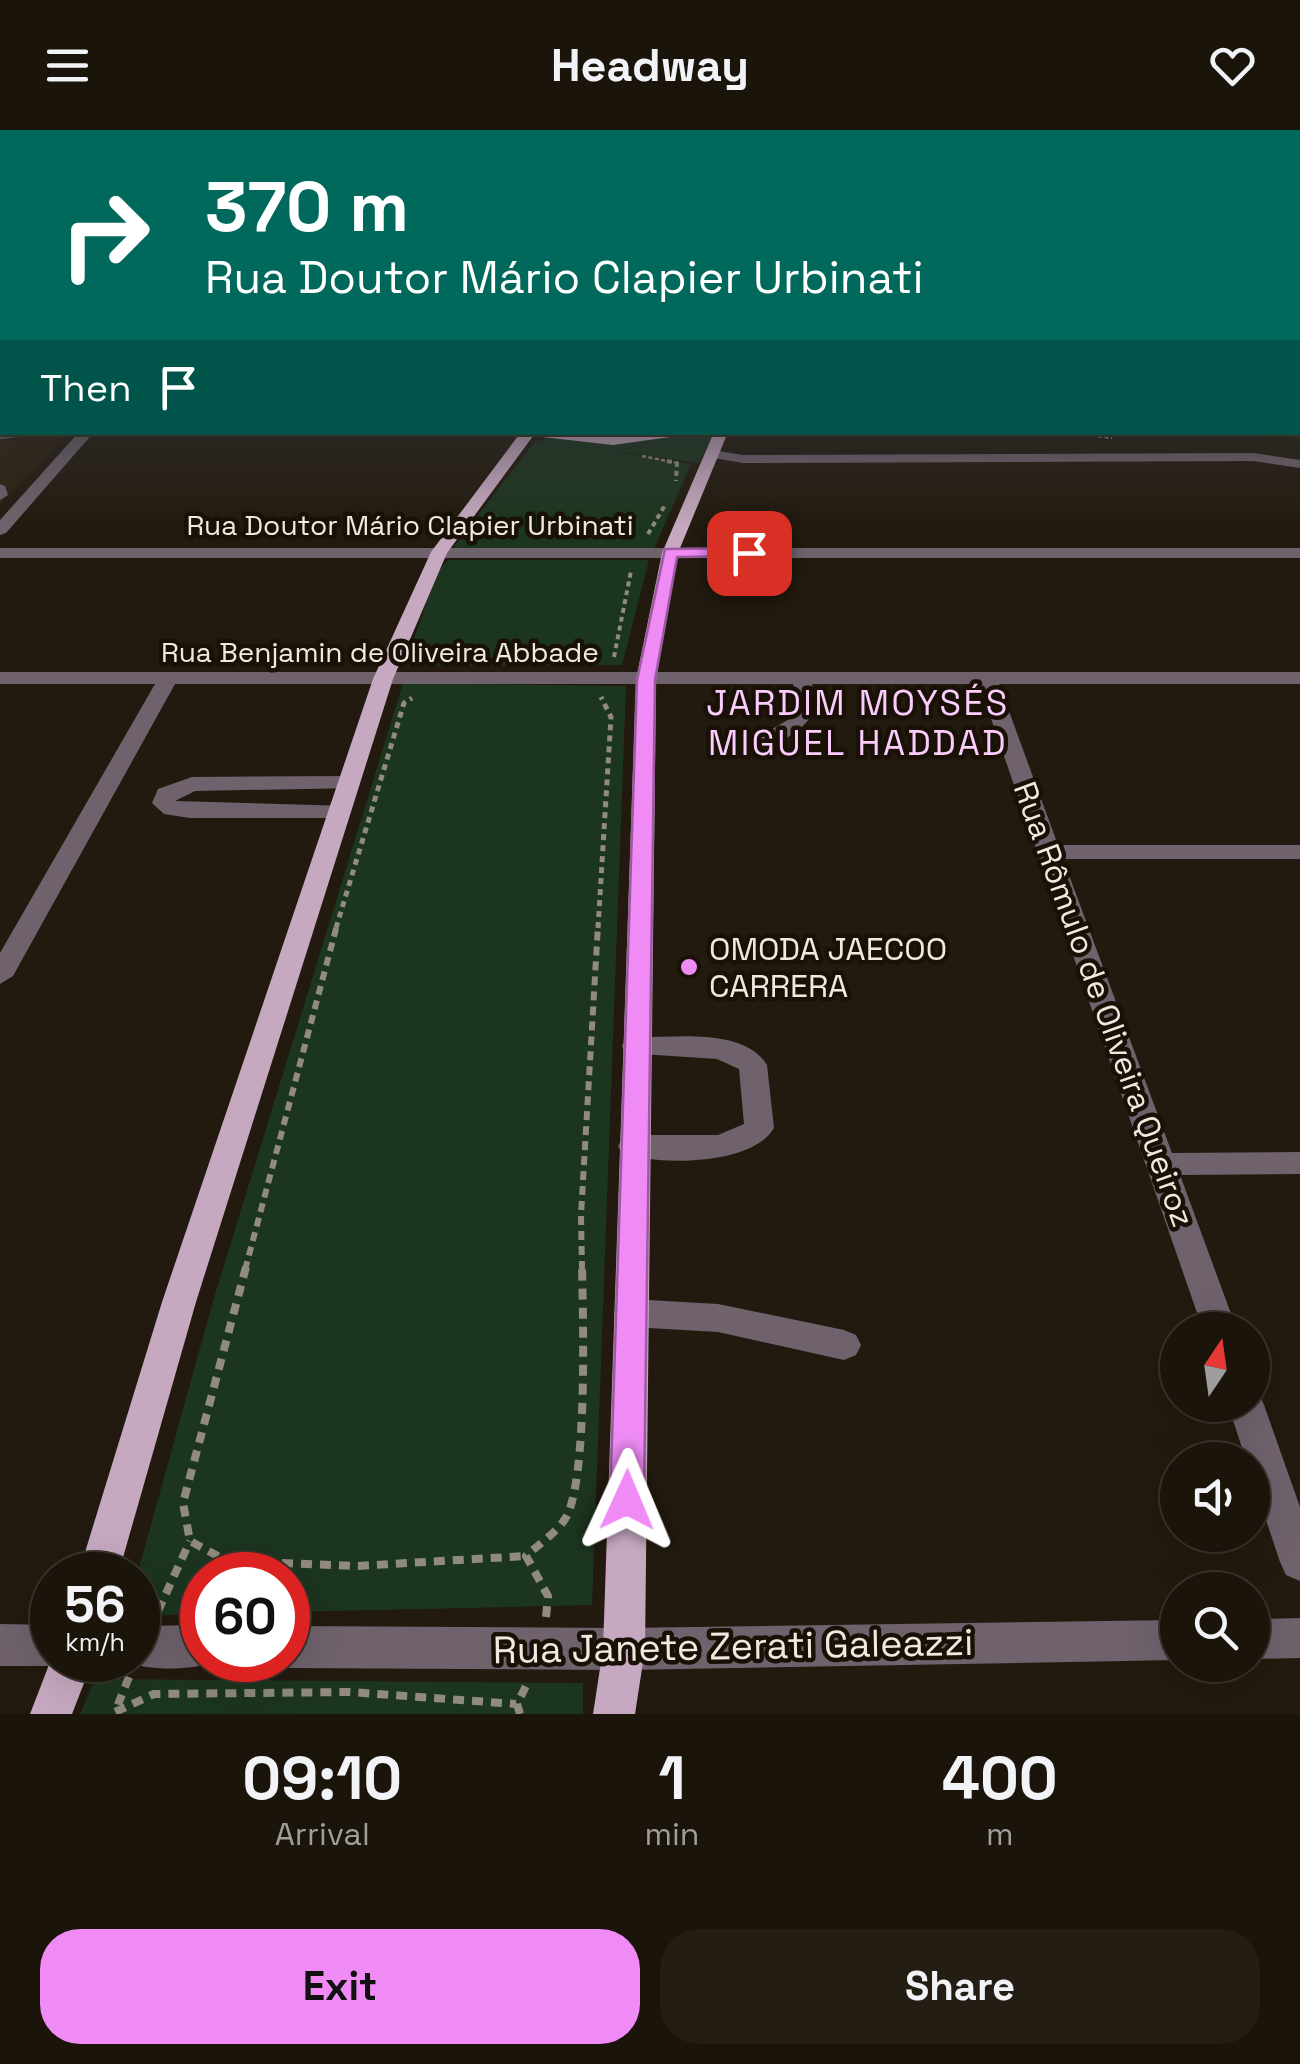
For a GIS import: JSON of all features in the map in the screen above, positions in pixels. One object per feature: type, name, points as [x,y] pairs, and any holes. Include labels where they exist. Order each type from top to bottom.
[{"type":"main road","points":[[105,1552],[180,1302],[382,679],[439,552],[530,435]]},
{"type":"main road","points":[[559,435],[613,441],[711,440],[670,552],[646,680],[624,1649],[614,1714]]},
{"type":"main road","points":[[51,1714],[63,1682]]},
{"type":"street","points":[[0,530],[84,435]]},
{"type":"street","points":[[711,440],[743,458],[1253,457],[1300,464]]},
{"type":"street","name":"Rua Doutor Mário Clapier Urbinati","points":[[0,553],[1300,553]]},
{"type":"street","name":"Rua Benjamin de Oliveira Abbade","points":[[0,678],[382,679],[611,667],[646,680],[1300,678]]},
{"type":"street","points":[[0,976],[168,678]]},
{"type":"street","name":"Rua Rômulo de Oliveira Queiroz","points":[[987,678],[1214,1312]]},
{"type":"street","points":[[730,744],[769,739],[803,718],[809,698],[801,679]]},
{"type":"street","points":[[339,811],[190,810],[172,809],[164,803],[166,794],[192,784],[349,783]]},
{"type":"street","points":[[1048,852],[1300,852]]},
{"type":"street","points":[[633,1146],[724,1145],[752,1137],[759,1128],[753,1065],[737,1053],[636,1046]]},
{"type":"street","points":[[1162,1164],[1300,1163]]},
{"type":"street","points":[[630,1314],[718,1318],[844,1345]]},
{"type":"street","points":[[1252,1422],[1300,1562]]},
{"type":"street","points":[[1270,1639],[1300,1638]]},
{"type":"street","name":"Rua Janete Zerati Galeazzi","points":[[310,1647],[624,1649],[1160,1640]]},
{"type":"street","points":[[0,1645],[30,1646]]},
{"type":"path","points":[[628,454],[673,460],[678,476],[673,487]]},
{"type":"path","points":[[645,536],[651,532],[668,498]]},
{"type":"path","points":[[190,1542],[227,1561],[358,1566],[526,1556],[566,1518],[578,1476],[584,1340],[581,1215],[611,717],[606,700],[600,695],[610,688],[611,667],[632,582],[626,563]]},
{"type":"path","points":[[160,1606],[190,1542],[184,1503],[354,862],[404,703],[414,696]]},
{"type":"path","points":[[114,1713],[154,1694],[350,1692],[518,1709],[542,1649],[548,1596],[526,1556]]},
{"type":"path","points":[[114,1713],[126,1682]]},
{"type":"shaded area","points":[[0,435],[66,435],[0,505]]},
{"type":"green space","points":[[546,435],[713,435],[699,463],[596,448],[691,464],[654,549],[451,550],[536,440],[542,441]]},
{"type":"green space","points":[[448,560],[649,560],[622,665],[405,666],[436,574]]},
{"type":"green space","points":[[403,683],[626,686],[592,1605],[310,1611],[310,1552],[180,1552],[180,1615],[160,1615],[160,1552],[143,1552],[213,1301]]},
{"type":"green space","points":[[94,1682],[583,1683],[583,1714],[80,1714]]},
{"type":"place","name":"OMODA JAECOO CARRERA","points":[[689,967]]},
{"type":"district","name":"JARDIM MOYSÉS MIGUEL HADDAD","points":[[858,723]]},
{"type":"route","points":[[627,1500],[646,680],[670,552],[749,553]]}]
